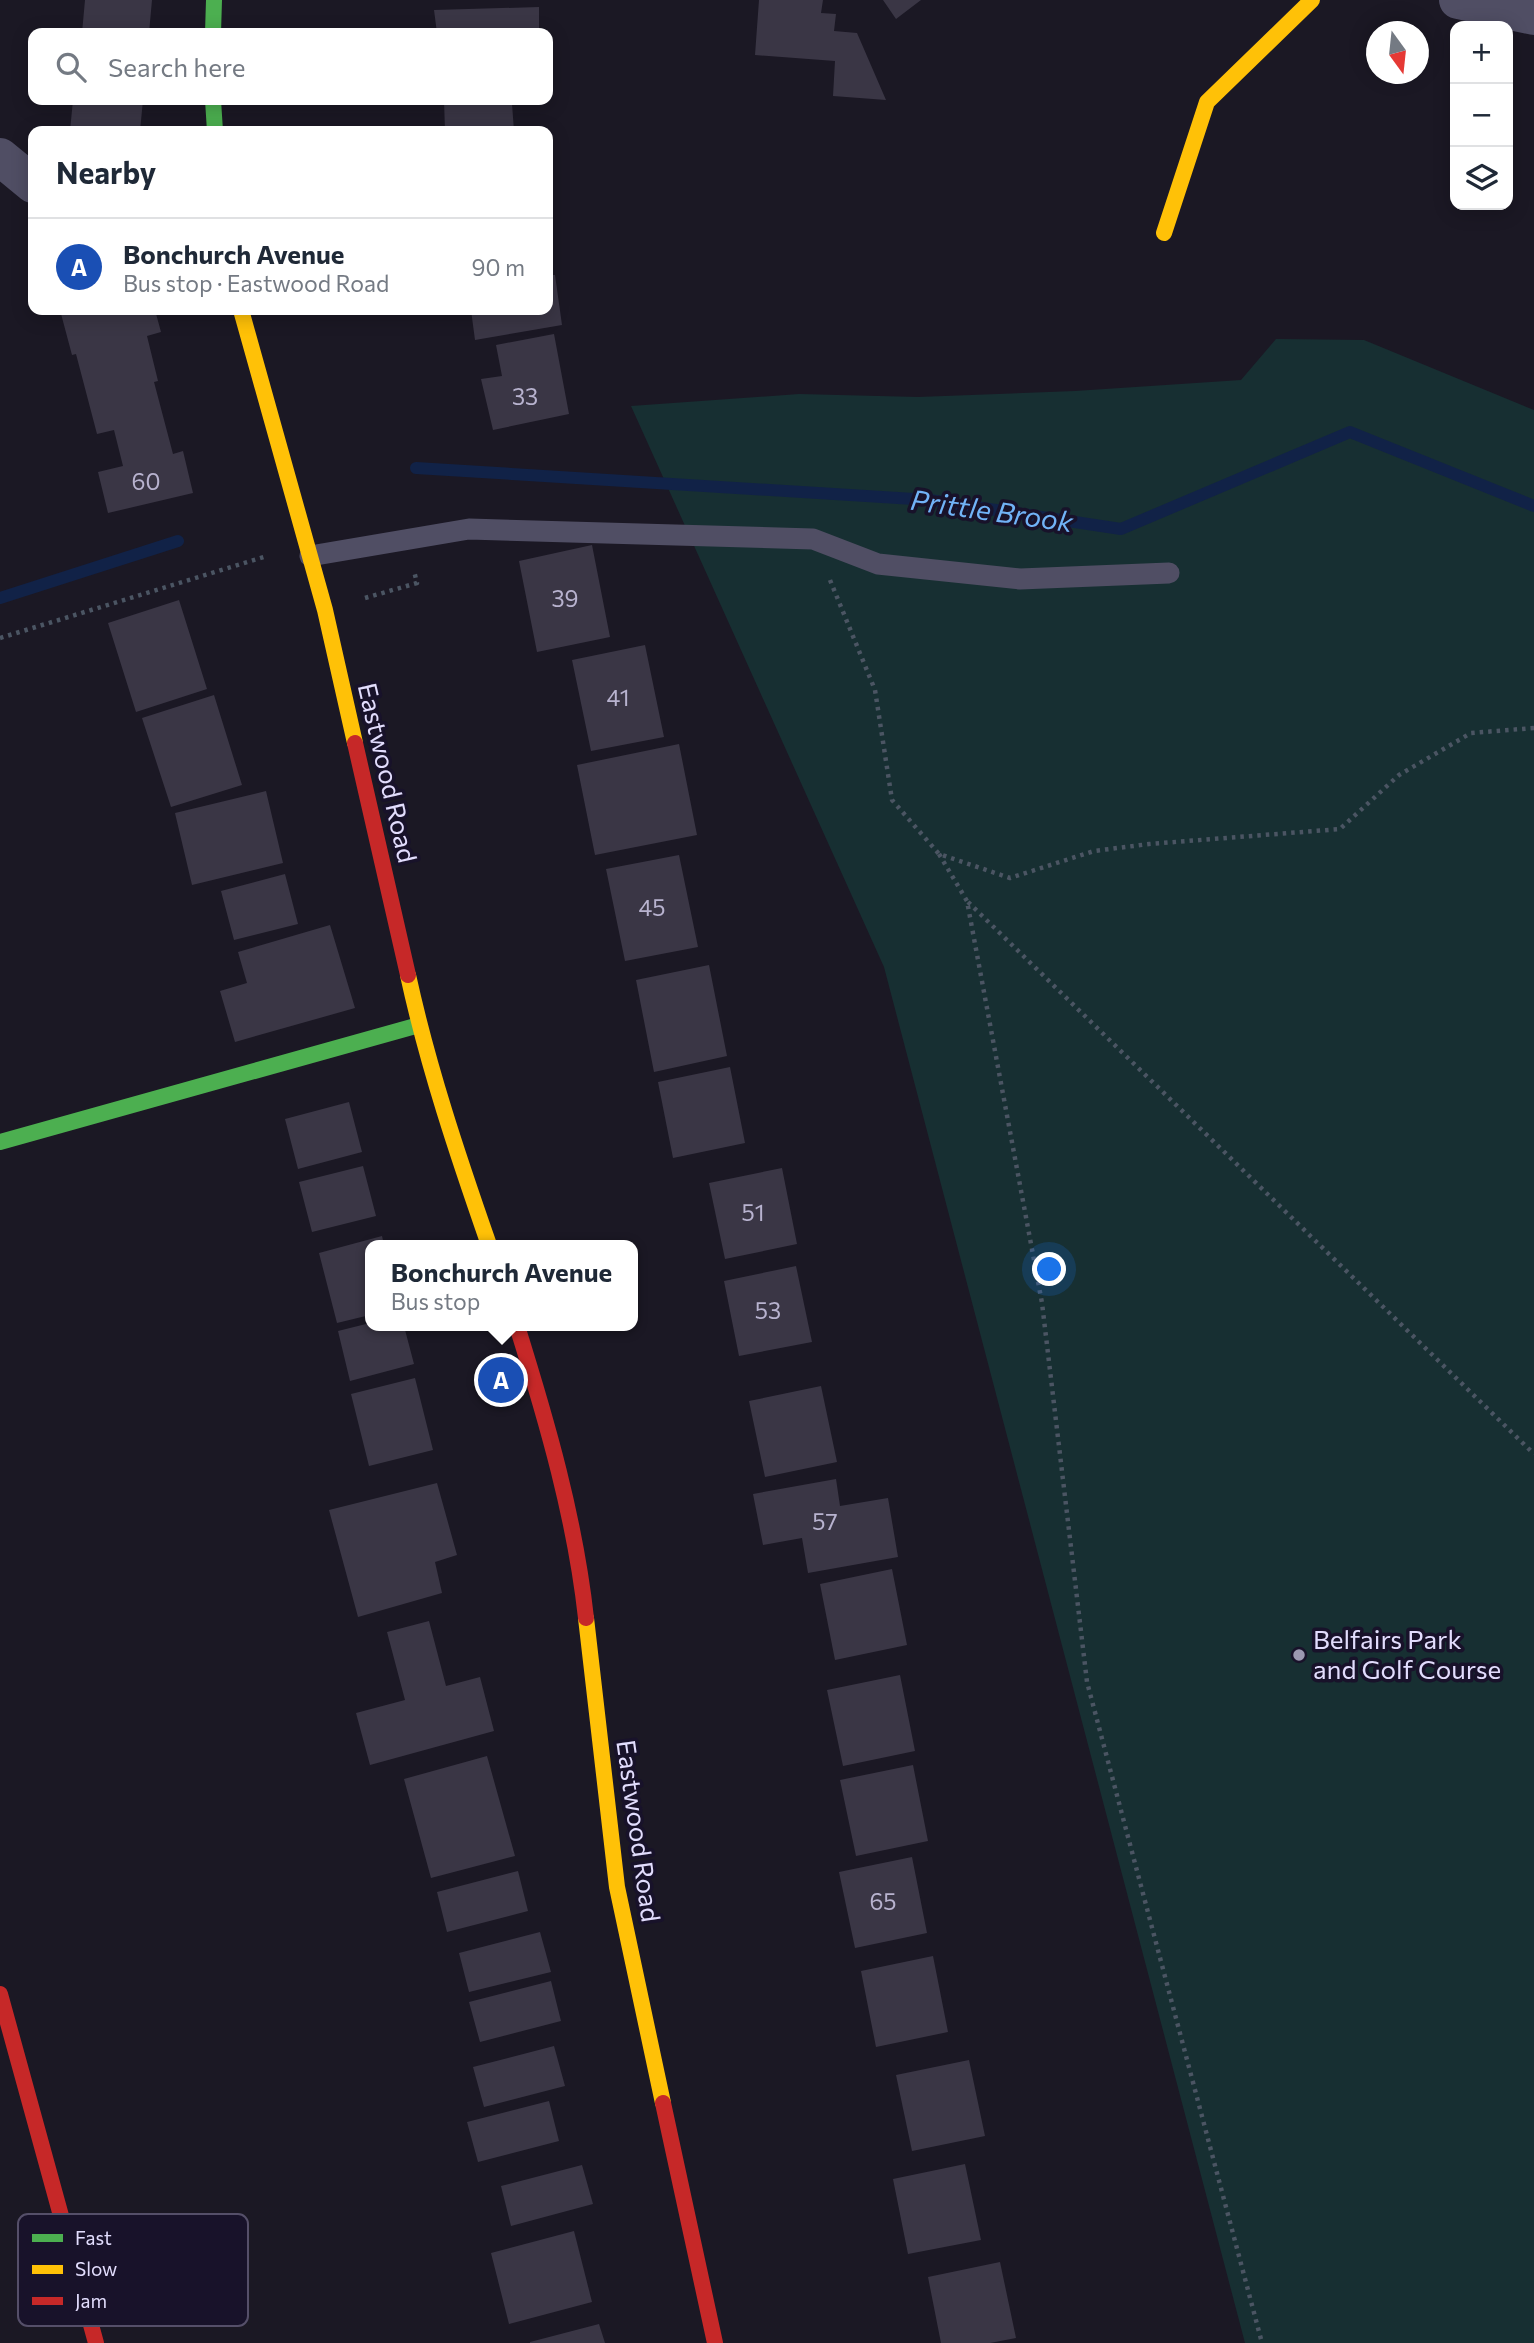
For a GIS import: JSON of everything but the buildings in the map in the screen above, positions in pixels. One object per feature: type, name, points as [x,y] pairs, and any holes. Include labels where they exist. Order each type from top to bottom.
[{"type":"street","points":[[214,0],[214,28]]},
{"type":"street","points":[[1164,233],[1207,102],[1312,0]]},
{"type":"street","points":[[1458,0],[1534,16]]},
{"type":"street","points":[[213,105],[215,126]]},
{"type":"street","points":[[0,157],[28,180]]},
{"type":"street","name":"Eastwood Road","points":[[242,315],[325,610],[419,1026],[459,1160],[487,1240]]},
{"type":"street","points":[[0,1142],[419,1026]]},
{"type":"street","name":"Eastwood Road","points":[[519,1331],[550,1432],[582,1570],[617,1887],[715,2343]]},
{"type":"street","points":[[0,1994],[61,2214]]},
{"type":"street","points":[[91,2326],[96,2343]]},
{"type":"lane","points":[[310,556],[469,529],[813,539],[878,564],[1007,578],[1169,573]]},
{"type":"path","points":[[813,539],[875,690],[892,800],[939,854],[967,901],[1534,1454]]},
{"type":"path","points":[[325,610],[418,583],[406,540]]},
{"type":"path","points":[[0,638],[272,554]]},
{"type":"path","points":[[939,854],[1010,878],[1094,851],[1340,829],[1399,775],[1471,733],[1534,728]]},
{"type":"path","points":[[967,901],[1042,1303],[1087,1682],[1262,2343]]},
{"type":"green space","name":"Belfairs Park and Golf Course","points":[[1276,339],[1364,340],[1534,410],[1534,2343],[1245,2343],[884,967],[631,406],[799,394],[918,397],[1075,391],[1241,380]]},
{"type":"waterway","name":"Prittle Brook","points":[[416,468],[930,500],[1121,529],[1350,432],[1534,506]]},
{"type":"waterway","name":"Prittle Brook","points":[[0,598],[178,541]]},
{"type":"traffic: fast","points":[[213,28],[214,0]]},
{"type":"traffic: fast","points":[[213,105],[215,126]]},
{"type":"traffic: fast","points":[[0,1142],[419,1025]]},
{"type":"traffic: slow","points":[[1164,233],[1207,102],[1312,0]]},
{"type":"traffic: slow","points":[[242,315],[325,610],[355,743]]},
{"type":"traffic: slow","points":[[408,975],[434,1077],[487,1240]]},
{"type":"traffic: slow","points":[[586,1618],[617,1887],[663,2103]]},
{"type":"traffic: jam","points":[[355,743],[408,975]]},
{"type":"traffic: jam","points":[[519,1331],[559,1470],[575,1544],[586,1618]]},
{"type":"traffic: jam","points":[[0,1994],[61,2214]]},
{"type":"traffic: jam","points":[[663,2103],[715,2343]]},
{"type":"traffic: jam","points":[[91,2326],[96,2343]]},
{"type":"place","name":"Bonchurch Avenue","points":[[501,1380]]},
{"type":"place","name":"Belfairs Park and Golf Course","points":[[1299,1655]]}]
